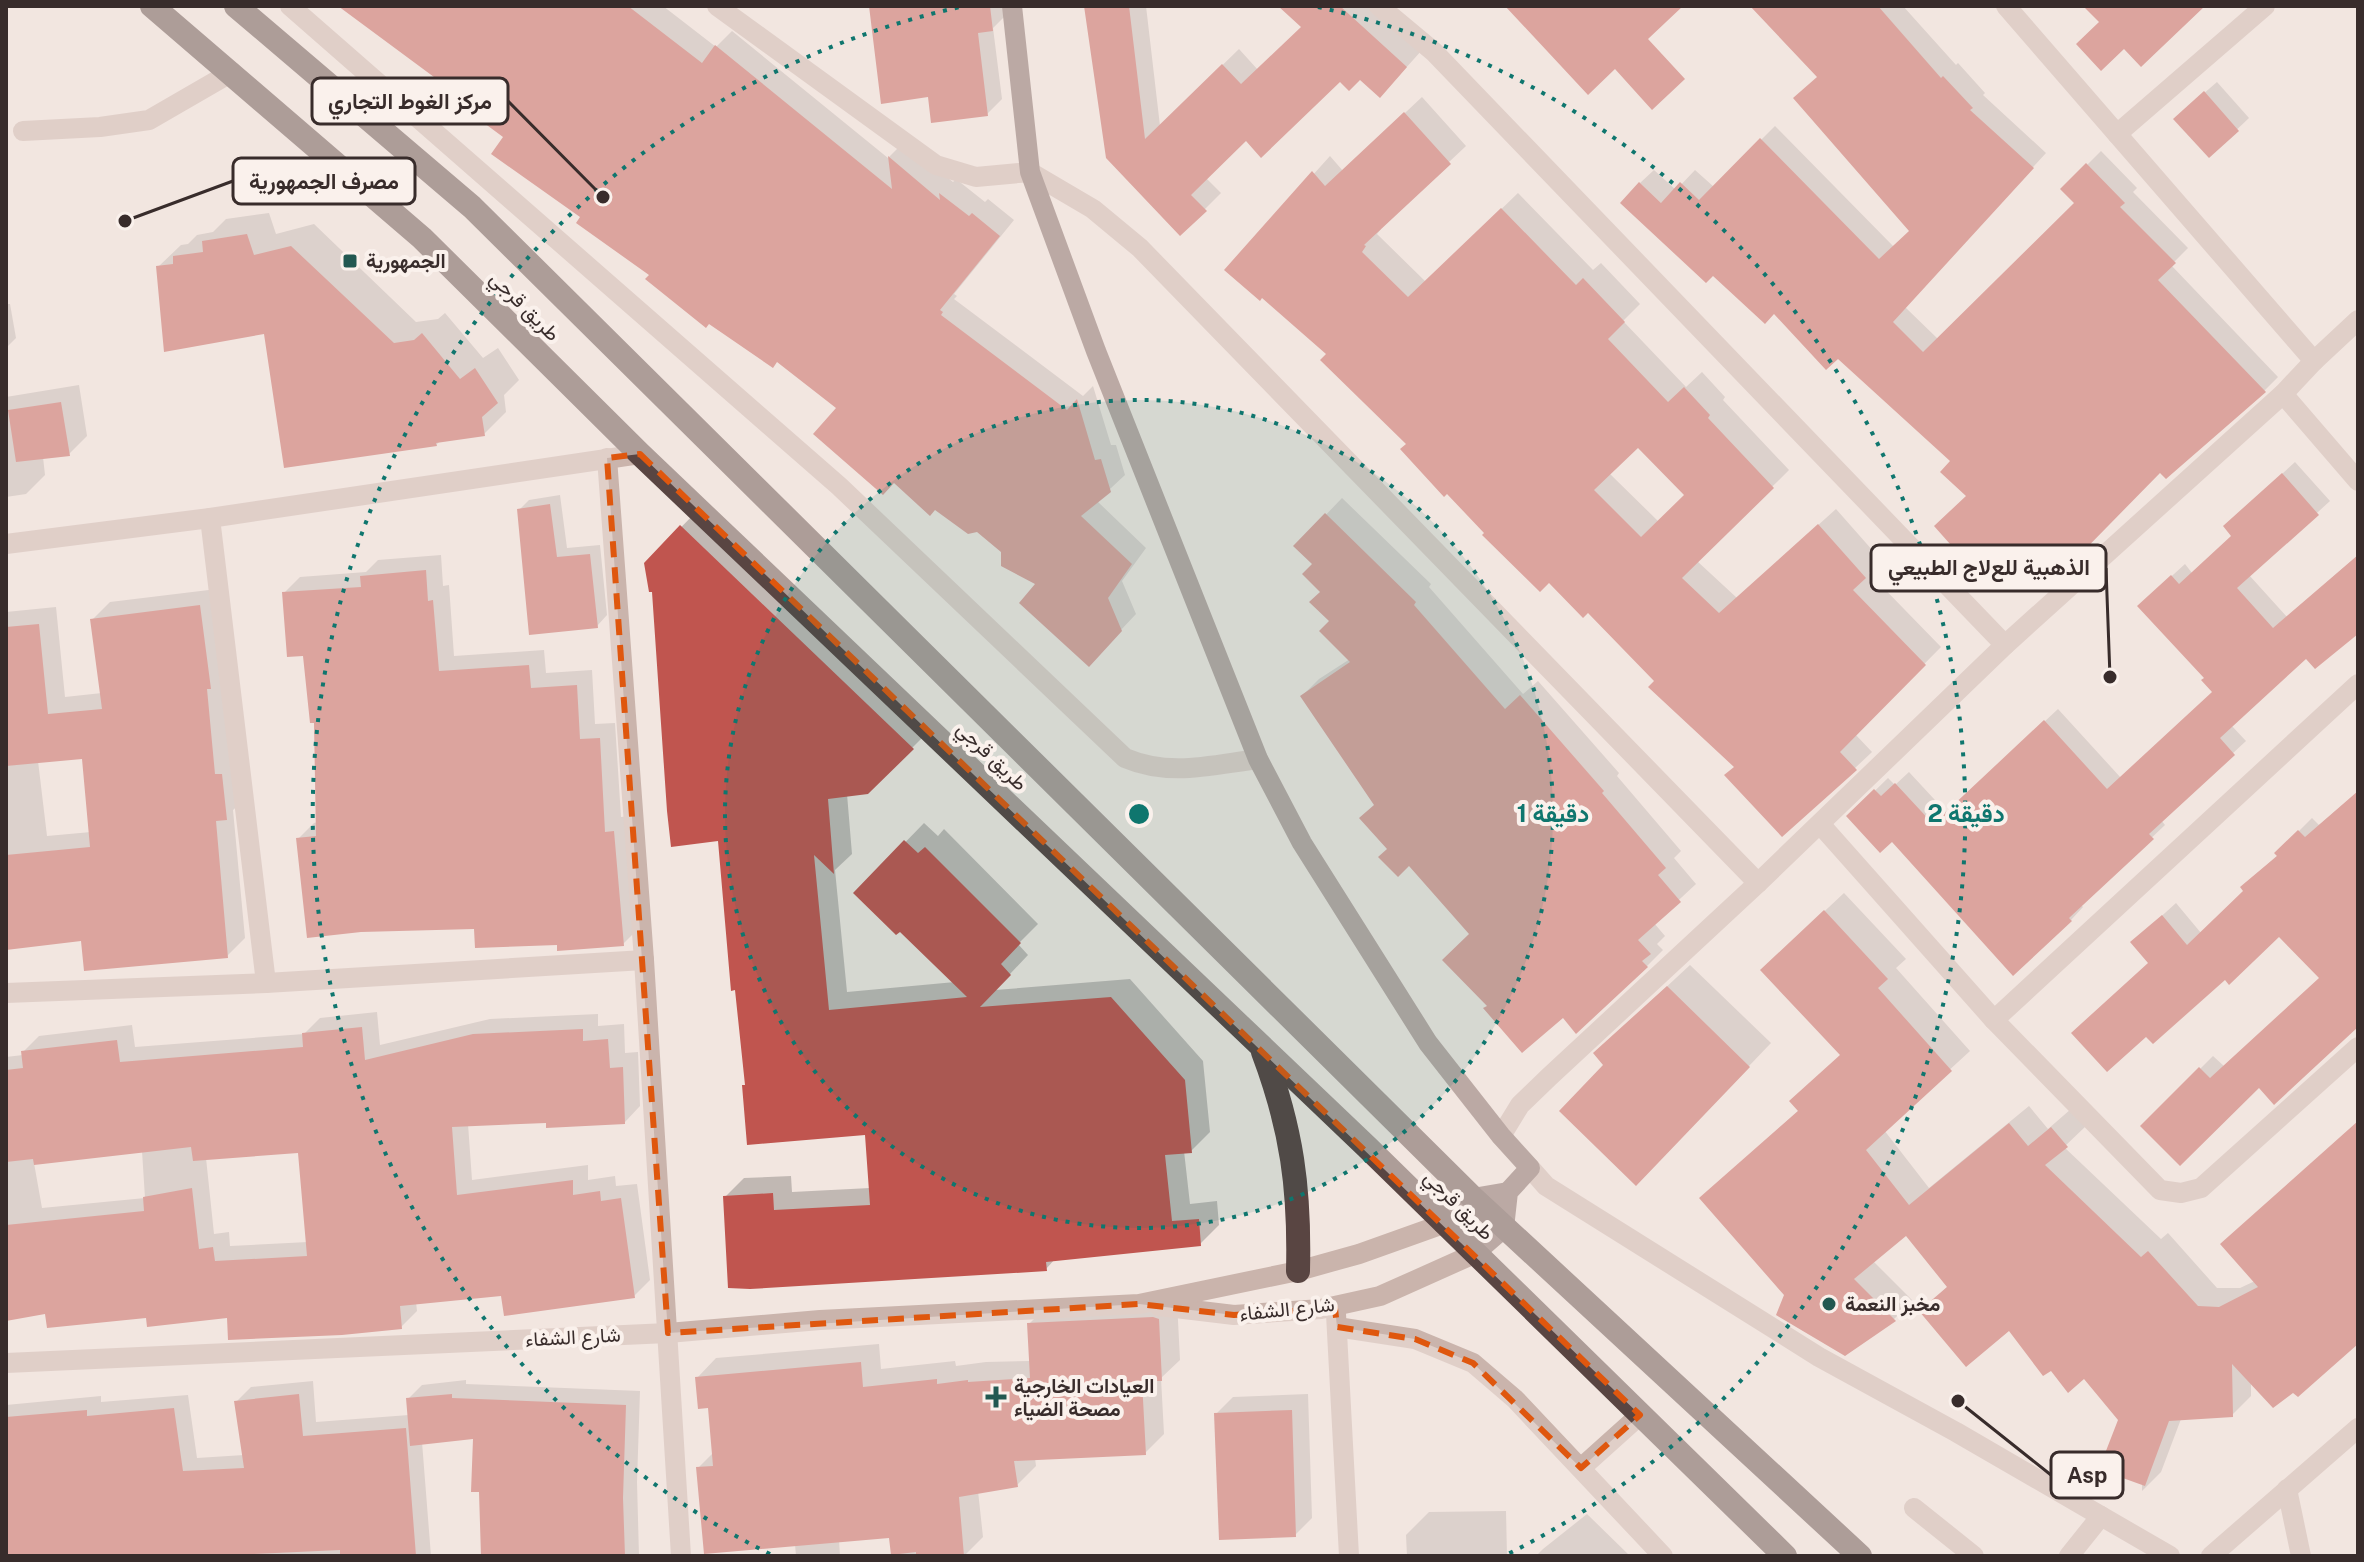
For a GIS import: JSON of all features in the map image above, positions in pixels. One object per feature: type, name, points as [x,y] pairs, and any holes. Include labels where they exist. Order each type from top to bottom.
[{"type":"highway","name":"طريق قرجي","points":[[152,6],[422,238],[640,454],[1261,1046],[1785,1556]]},
{"type":"highway","name":"طريق قرجي","points":[[236,6],[472,207],[1473,1198],[1860,1556]]},
{"type":"highway","points":[[1261,1046],[1282,1101],[1292,1149],[1300,1212],[1298,1271]]},
{"type":"main road","points":[[1012,6],[1030,172],[1096,351],[1258,759],[1302,843],[1428,1043],[1530,1168],[1508,1192],[1504,1228],[1474,1254]]},
{"type":"main road","points":[[1443,1224],[1473,1198],[1508,1192]]},
{"type":"street","points":[[290,6],[839,486],[1125,758],[1147,767],[1179,770],[1258,759]]},
{"type":"street","points":[[717,6],[936,165],[976,177],[1030,172],[1093,209],[1140,248],[1758,883]]},
{"type":"street","points":[[1379,6],[1434,52],[2005,645]]},
{"type":"street","points":[[2006,6],[2314,361]]},
{"type":"street","points":[[2117,134],[2265,6]]},
{"type":"street","points":[[23,131],[100,127],[149,120],[232,72]]},
{"type":"street","points":[[1501,1136],[1520,1105],[1758,883],[2005,645],[2283,394],[2358,320]]},
{"type":"street","points":[[2283,394],[2358,481]]},
{"type":"street","points":[[6,544],[210,518],[640,454]]},
{"type":"street","points":[[607,458],[644,960],[681,1556]]},
{"type":"street","points":[[210,518],[266,983]]},
{"type":"street","points":[[1994,1020],[2358,684]]},
{"type":"street","points":[[1820,824],[1994,1020],[2160,1190],[2181,1193],[2201,1188],[2358,1047]]},
{"type":"street","points":[[6,993],[266,983],[644,960]]},
{"type":"street","points":[[1530,1168],[1546,1186],[1819,1357],[2170,1556]]},
{"type":"street","name":"شارع الشفاء","points":[[6,1363],[668,1333],[820,1320],[1139,1304],[1298,1271],[1359,1254],[1443,1224]]},
{"type":"street","name":"شارع الشفاء","points":[[1139,1304],[1234,1315],[1336,1316],[1474,1254]]},
{"type":"street","points":[[1349,1556],[1336,1316],[1415,1339],[1473,1363],[1515,1399],[1663,1556]]},
{"type":"street","points":[[1581,1468],[1640,1415]]},
{"type":"street","points":[[2211,1556],[2358,1428]]},
{"type":"street","points":[[2287,1489],[2301,1556]]},
{"type":"street","points":[[1914,1508],[1974,1556]]},
{"type":"street","points":[[2069,1556],[2101,1516]]},
{"type":"highlighted area","points":[[640,454],[1640,1415],[1581,1468],[1473,1363],[1415,1339],[1337,1327],[1335,1308],[1234,1315],[1139,1304],[668,1333],[607,458]]},
{"type":"building","points":[[338,6],[628,6],[702,63],[715,45],[892,189],[888,156],[940,200],[939,193],[969,216],[972,213],[1000,236],[940,310],[943,312],[941,315],[1067,410],[1077,399],[1095,460],[1101,459],[1111,492],[1081,516],[1132,564],[1108,598],[1122,631],[1089,667],[1019,603],[1035,584],[1001,566],[1001,552],[977,532],[968,534],[935,510],[930,516],[894,483],[883,495],[813,434],[836,408],[777,362],[773,368],[709,324],[706,328],[645,279],[649,275],[576,223],[580,217],[491,154],[503,137],[434,86],[438,80]]},
{"type":"building","points":[[869,6],[990,6],[993,31],[978,33],[988,116],[931,123],[928,97],[881,104]]},
{"type":"building","points":[[1084,6],[1129,6],[1145,139],[1222,64],[1241,84],[1301,27],[1278,6],[1340,6],[1407,67],[1380,98],[1360,80],[1349,91],[1340,82],[1261,158],[1246,141],[1191,195],[1207,211],[1180,236],[1106,158]]},
{"type":"building","points":[[1505,6],[1683,6],[1648,39],[1685,79],[1652,110],[1615,69],[1588,95]]},
{"type":"building","points":[[1750,6],[1878,6],[1941,78],[1943,76],[1973,108],[1970,110],[2034,168],[1893,322],[1923,352],[2074,203],[2060,189],[2086,163],[2125,203],[2120,207],[2176,263],[2158,280],[2266,392],[2166,479],[2160,473],[2059,576],[2034,548],[1990,589],[1934,526],[1966,496],[1940,472],[1950,461],[1838,359],[1826,370],[1774,314],[1765,324],[1713,276],[1706,283],[1620,203],[1639,182],[1661,203],[1680,182],[1699,200],[1760,138],[1879,259],[1909,231],[1793,98],[1817,77]]},
{"type":"building","points":[[2083,6],[2205,6],[2141,67],[2124,49],[2101,71],[2076,44],[2099,22]]},
{"type":"building","points":[[2204,91],[2239,131],[2209,158],[2173,119]]},
{"type":"building","points":[[1404,112],[1451,164],[1364,245],[1362,252],[1408,297],[1501,208],[1576,285],[1583,278],[1625,322],[1608,339],[1668,402],[1684,387],[1710,415],[1708,418],[1774,488],[1682,578],[1719,613],[1818,524],[1866,578],[1853,590],[1926,665],[1840,752],[1857,770],[1782,837],[1724,775],[1734,767],[1648,687],[1654,681],[1588,613],[1583,618],[1549,583],[1540,592],[1400,449],[1406,444],[1320,360],[1326,354],[1262,298],[1260,301],[1224,270],[1312,171],[1325,186]],"holes":[[[1638,448],[1684,495],[1641,537],[1594,490]]]},
{"type":"building","points":[[247,234],[254,255],[291,246],[394,343],[414,340],[422,333],[460,379],[475,368],[498,403],[482,417],[485,436],[284,468],[264,334],[164,352],[156,266],[173,264],[173,256],[203,252],[202,241]]},
{"type":"building","points":[[61,402],[70,456],[16,462],[8,410]]},
{"type":"building","points":[[2282,473],[2319,515],[2237,588],[2273,628],[2358,555],[2358,634],[2315,669],[2306,659],[2220,738],[2235,755],[2149,834],[2154,839],[2069,918],[2072,921],[2013,976],[1892,842],[1880,853],[1846,816],[1874,789],[1881,796],[1895,783],[1933,824],[2044,720],[2107,789],[2212,692],[2201,680],[2204,678],[2137,606],[2171,575],[2179,584],[2231,536],[2223,526]]},
{"type":"building","points":[[550,504],[557,557],[590,554],[598,628],[529,635],[517,509]]},
{"type":"building","points":[[1325,513],[1416,602],[1414,605],[1505,709],[1520,695],[1666,868],[1658,875],[1681,902],[1638,940],[1651,954],[1642,961],[1648,967],[1576,1034],[1563,1018],[1522,1053],[1483,1008],[1487,1006],[1442,960],[1469,934],[1409,866],[1398,877],[1378,857],[1387,849],[1359,818],[1374,805],[1300,696],[1350,662],[1319,631],[1329,621],[1309,602],[1320,592],[1302,574],[1312,564],[1293,546]]},
{"type":"building","points":[[680,525],[914,749],[868,794],[828,799],[834,874],[814,855],[829,1010],[967,997],[900,932],[896,935],[853,893],[904,840],[918,853],[925,847],[1021,943],[1001,964],[1011,975],[980,1007],[1111,997],[1185,1080],[1192,1153],[1165,1155],[1172,1221],[1199,1219],[1201,1246],[1046,1262],[1047,1271],[728,1288],[723,1196],[773,1193],[774,1210],[870,1205],[865,1135],[747,1145],[742,1085],[745,1085],[735,990],[731,991],[718,841],[671,847],[667,811],[652,592],[649,592],[644,563]]},
{"type":"building","points":[[426,570],[428,601],[433,600],[439,671],[529,665],[531,688],[577,685],[580,739],[600,738],[605,832],[614,831],[624,946],[557,951],[557,945],[475,948],[474,929],[361,932],[307,938],[296,838],[316,836],[314,723],[310,723],[303,656],[287,657],[282,592],[361,587],[360,576]]},
{"type":"building","points":[[200,605],[211,689],[207,689],[215,774],[222,774],[227,820],[216,821],[228,958],[84,971],[81,941],[6,950],[6,855],[90,847],[82,759],[6,766],[6,627],[39,624],[48,714],[102,709],[90,619]]},
{"type":"building","points":[[2358,791],[2358,1027],[2274,1105],[2259,1088],[2180,1166],[2140,1126],[2199,1067],[2210,1078],[2319,978],[2279,937],[2229,985],[2225,980],[2153,1044],[2146,1037],[2107,1072],[2071,1033],[2148,963],[2130,942],[2162,915],[2187,945],[2243,891],[2240,887],[2277,856],[2274,853],[2298,830],[2305,837]]},
{"type":"building","points":[[1824,910],[1888,979],[1878,988],[1952,1071],[1866,1150],[1909,1205],[2009,1123],[2028,1146],[2051,1127],[2068,1147],[2045,1165],[2141,1257],[2148,1251],[2198,1306],[2219,1307],[2258,1287],[2220,1244],[2358,1121],[2358,1344],[2298,1397],[2293,1393],[2273,1408],[2232,1364],[2233,1417],[2169,1421],[2145,1486],[2120,1477],[2104,1456],[2118,1420],[2084,1379],[2068,1393],[2051,1371],[2043,1376],[2009,1331],[1966,1367],[1919,1311],[1947,1287],[1906,1236],[1854,1279],[1896,1321],[1845,1356],[1776,1315],[1784,1295],[1699,1198],[1798,1111],[1789,1101],[1840,1055],[1760,970]]},
{"type":"building","points":[[1667,986],[1750,1067],[1636,1186],[1559,1111],[1603,1065],[1593,1053]]},
{"type":"building","points":[[362,1027],[365,1060],[473,1034],[583,1029],[583,1041],[608,1039],[610,1068],[623,1067],[625,1124],[546,1128],[546,1123],[452,1127],[457,1195],[573,1180],[573,1195],[600,1191],[601,1201],[621,1198],[635,1298],[504,1316],[501,1296],[400,1306],[402,1329],[228,1340],[227,1318],[147,1327],[146,1318],[47,1328],[45,1314],[6,1321],[6,1225],[144,1211],[143,1197],[192,1188],[199,1249],[213,1247],[215,1261],[307,1256],[298,1153],[193,1161],[191,1147],[34,1165],[33,1159],[6,1162],[6,1070],[23,1068],[21,1051],[117,1040],[120,1062],[303,1047],[302,1033]]},
{"type":"building","points":[[1159,1319],[1162,1381],[1142,1381],[1146,1455],[1014,1461],[1018,1487],[959,1497],[964,1556],[916,1556],[916,1552],[891,1555],[889,1538],[704,1554],[696,1467],[713,1466],[708,1408],[698,1409],[695,1377],[861,1362],[863,1387],[937,1379],[937,1384],[1030,1378],[1027,1323]]},
{"type":"building","points":[[299,1394],[303,1436],[406,1428],[416,1556],[340,1556],[340,1550],[213,1556],[6,1556],[6,1417],[87,1410],[87,1416],[174,1408],[183,1471],[244,1468],[234,1401]]},
{"type":"building","points":[[452,1394],[452,1398],[626,1405],[625,1556],[481,1556],[479,1492],[471,1492],[473,1439],[410,1446],[406,1398]]},
{"type":"building","points":[[1292,1410],[1296,1537],[1219,1540],[1214,1413]]},
{"type":"place","name":"مركز الغوط التجاري","points":[[603,197]]},
{"type":"place","name":"مصرف الجمهورية","points":[[125,221]]},
{"type":"place","name":"الجمهورية","points":[[350,261]]},
{"type":"place","name":"الذهبية للعﻻج الطبيعي","points":[[2110,677]]},
{"type":"place","name":"مخبز النعمة","points":[[1829,1304]]},
{"type":"place","name":"العيادات الخارجية مصحة الضياء","points":[[996,1397]]},
{"type":"place","name":"Asp","points":[[1958,1401]]}]
